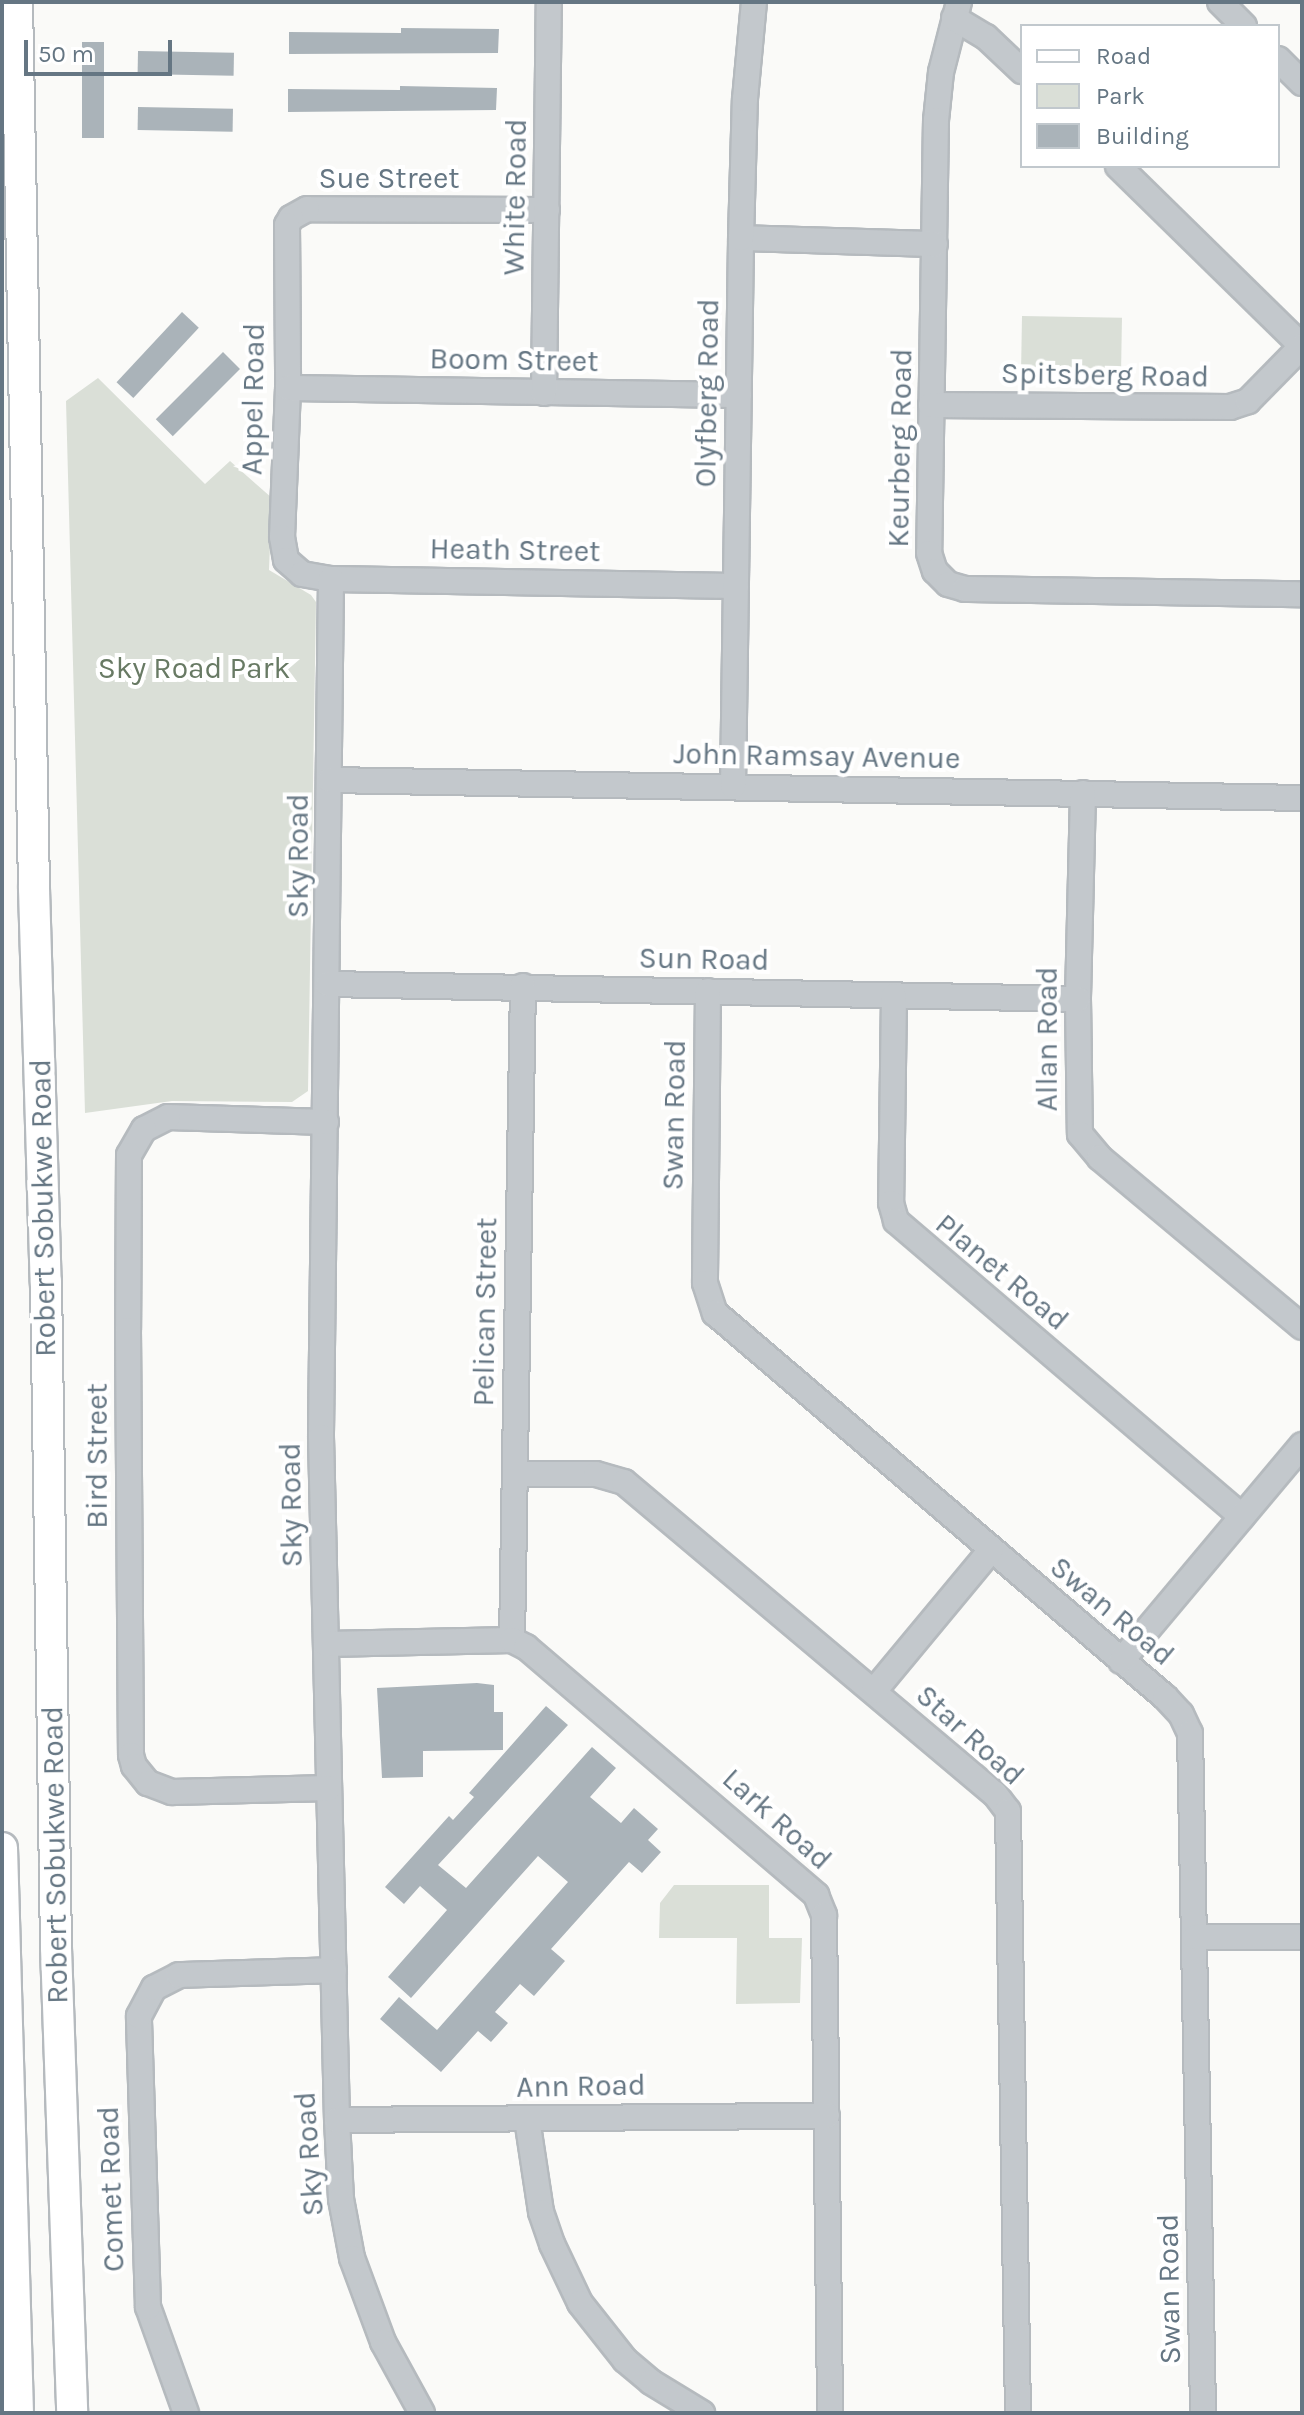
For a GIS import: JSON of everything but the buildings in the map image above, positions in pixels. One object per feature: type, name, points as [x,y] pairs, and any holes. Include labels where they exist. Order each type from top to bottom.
[{"type":"main road","name":"Robert Sobukwe Road","points":[[17,2],[34,889],[46,1282],[56,1948],[72,2413]]},
{"type":"main road","name":"Robert Sobukwe Road","points":[[2,1848],[18,2413]]},
{"type":"street","name":"White Road","points":[[544,393],[549,2]]},
{"type":"street","name":"Olyfberg Road","points":[[733,786],[741,238],[745,99],[754,2]]},
{"type":"street","points":[[1220,2],[1242,24]]},
{"type":"street","points":[[957,10],[1020,69]]},
{"type":"street","name":"Keurberg Road","points":[[957,10],[941,72],[936,120],[929,553],[935,571],[948,584],[965,589],[1302,594]]},
{"type":"street","points":[[1280,61],[1302,83]]},
{"type":"street","points":[[1120,168],[1302,346]]},
{"type":"street","name":"Sue Street","points":[[287,225],[297,212],[307,209],[547,210]]},
{"type":"street","name":"Appel Road","points":[[287,225],[288,388],[282,537],[286,560],[295,569]]},
{"type":"street","points":[[741,238],[935,244]]},
{"type":"street","name":"Spitsberg Road","points":[[931,405],[1230,407],[1248,401],[1302,346]]},
{"type":"street","name":"Boom Street","points":[[288,388],[739,395]]},
{"type":"street","name":"Heath Street","points":[[295,569],[313,577],[331,579],[736,586]]},
{"type":"street","name":"Sky Road","points":[[331,579],[321,1437],[337,2120],[341,2199],[352,2258],[383,2342],[422,2413]]},
{"type":"street","name":"John Ramsay Avenue","points":[[330,780],[1302,798]]},
{"type":"street","name":"Allan Road","points":[[1083,793],[1078,999],[1078,1127],[1083,1140],[1302,1327]]},
{"type":"street","name":"Sun Road","points":[[328,984],[1078,999]]},
{"type":"street","name":"Pelican Street","points":[[512,1640],[523,986]]},
{"type":"street","name":"Swan Road","points":[[708,991],[705,1266],[709,1303],[725,1324],[1175,1706],[1190,1733],[1203,2413]]},
{"type":"street","name":"Planet Road","points":[[894,996],[891,1203],[896,1221],[1242,1517]]},
{"type":"street","name":"Bird Street","points":[[326,1122],[168,1117],[152,1123],[137,1137],[129,1155],[129,1409],[131,1755],[134,1766],[148,1783],[172,1792],[329,1788]]},
{"type":"street","points":[[1121,1661],[1302,1445]]},
{"type":"street","name":"Star Road","points":[[515,1474],[596,1474],[624,1482],[995,1794],[1010,1820],[1018,2413]]},
{"type":"street","points":[[874,1691],[991,1550]]},
{"type":"street","points":[[326,1644],[512,1640]]},
{"type":"street","name":"Lark Road","points":[[512,1640],[542,1658],[816,1895],[824,1915],[830,2413]]},
{"type":"street","points":[[1195,1937],[1302,1937]]},
{"type":"street","name":"Comet Road","points":[[186,2413],[148,2307],[139,2016],[154,1988],[179,1975],[334,1970]]},
{"type":"street","name":"Ann Road","points":[[337,2120],[827,2116]]},
{"type":"street","points":[[527,2119],[541,2212],[552,2244],[580,2303],[625,2360],[682,2403],[702,2413]]},
{"type":"green space","points":[[1022,316],[1122,318],[1121,369],[1021,367]]},
{"type":"green space","name":"Sky Road Park","points":[[98,378],[205,484],[230,461],[272,498],[269,570],[311,595],[316,602],[308,1091],[292,1102],[172,1101],[85,1113],[66,401]]},
{"type":"green space","points":[[674,1885],[769,1885],[769,1938],[802,1938],[800,2003],[736,2004],[737,1938],[659,1938],[660,1903]]}]
